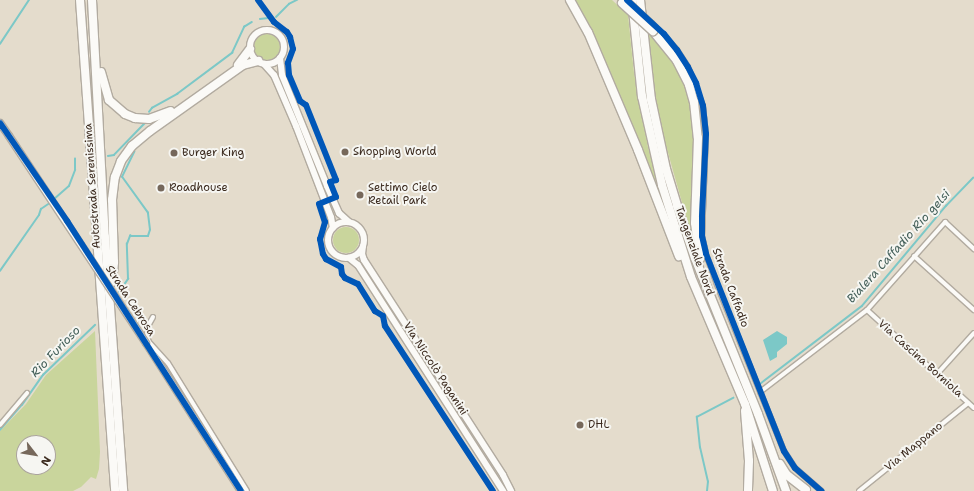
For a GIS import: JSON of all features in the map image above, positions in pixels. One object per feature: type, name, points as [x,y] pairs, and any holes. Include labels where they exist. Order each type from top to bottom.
[{"type":"highway","points":[[75,0],[86,77]]},
{"type":"highway","name":"Autostrada Serenissima","points":[[80,0],[115,491]]},
{"type":"highway","name":"Autostrada Serenissima","points":[[92,0],[109,300],[123,491]]},
{"type":"highway","points":[[570,0],[588,32],[638,150],[679,256],[691,277]]},
{"type":"highway","name":"Tangenziale Nord","points":[[632,0],[638,64],[649,128],[662,185],[691,277],[745,404],[768,473],[771,491]]},
{"type":"highway","name":"Tangenziale Nord","points":[[640,0],[647,72],[660,142],[677,206],[711,298],[758,414],[786,491]]},
{"type":"highway","points":[[622,1],[653,27],[677,61],[689,85],[694,102],[698,138],[696,238],[711,298]]},
{"type":"highway","points":[[94,32],[102,82],[107,95],[116,108],[135,118],[156,118],[175,109],[240,63],[250,49]]},
{"type":"highway","points":[[109,300],[114,262],[112,200],[115,177],[121,161],[132,146],[150,131],[244,65],[261,62]]},
{"type":"highway","points":[[745,404],[750,461],[748,491]]},
{"type":"highway","points":[[758,414],[784,472],[806,490]]},
{"type":"street","name":"Strada Caffadio","points":[[653,27],[677,50],[688,66],[703,106],[706,134],[702,217],[704,247],[716,282],[781,444],[791,463],[801,475],[821,491]]},
{"type":"street","points":[[261,62],[276,62],[280,58],[284,49],[284,44],[280,35],[272,30],[264,30],[256,35],[250,44],[250,49],[252,54],[274,76],[296,126],[331,217],[333,228]]},
{"type":"street","points":[[280,58],[282,75],[339,213],[349,222],[360,228],[363,233],[363,246],[360,252],[349,258],[338,256],[331,249],[329,238],[333,228],[338,224],[349,222]]},
{"type":"street","name":"Strada Cebrosa","points":[[0,123],[66,221],[242,491]]},
{"type":"street","points":[[760,392],[867,310],[945,222],[974,249]]},
{"type":"street","name":"Via Niccolò Paganini","points":[[363,246],[362,254],[364,260],[503,475],[510,491]]},
{"type":"street","points":[[914,256],[974,310]]},
{"type":"street","name":"Via Niccolò Paganini","points":[[349,258],[362,271],[503,491]]},
{"type":"street","name":"Via Cascina Borniola","points":[[867,310],[974,408]]},
{"type":"street","points":[[153,317],[148,326],[147,337],[149,342],[168,363],[247,491]]},
{"type":"street","points":[[937,374],[974,333]]},
{"type":"street","points":[[0,425],[28,393]]},
{"type":"street","name":"Via Mappano","points":[[859,491],[968,403]]},
{"type":"street","points":[[209,439],[218,444]]},
{"type":"green space","points":[[573,0],[612,0],[628,15],[634,73],[648,147],[657,180],[655,181],[596,44]]},
{"type":"green space","points":[[648,33],[657,41],[676,66],[688,92],[695,120],[692,231],[690,231],[663,135],[654,88]]},
{"type":"green space","points":[[267,34],[276,38],[280,47],[276,56],[267,60],[258,56],[254,47],[258,38]]},
{"type":"green space","points":[[346,227],[355,231],[359,240],[355,249],[346,253],[337,249],[333,240],[337,231]]},
{"type":"green space","points":[[95,331],[100,452],[99,469],[96,479],[91,477],[81,487],[73,491],[0,491],[0,431],[26,404],[46,375]]},
{"type":"water","points":[[777,331],[787,337],[787,344],[777,352],[777,357],[770,361],[763,340]]},
{"type":"waterway","points":[[0,44],[29,0]]},
{"type":"waterway","name":"Rio Furioso","points":[[276,17],[289,4],[297,0]]},
{"type":"waterway","name":"Rio Furioso","points":[[260,19],[268,18]]},
{"type":"waterway","name":"Rio Furioso","points":[[149,112],[152,108],[177,94],[232,53],[244,27],[252,22]]},
{"type":"waterway","name":"Rio Furioso","points":[[108,156],[114,155],[145,123]]},
{"type":"waterway","name":"Rio Furioso","points":[[119,292],[128,279],[127,244],[130,236],[148,236],[150,230],[148,213],[122,177],[134,152]]},
{"type":"waterway","points":[[53,200],[69,186],[75,170],[75,159]]},
{"type":"waterway","name":"Bialera Caffadio Rio gelsi","points":[[760,384],[862,306],[946,206],[973,178]]},
{"type":"waterway","points":[[0,271],[39,215],[41,209],[50,203]]},
{"type":"waterway","name":"Rio Furioso","points":[[0,430],[22,405],[43,375],[95,325]]},
{"type":"waterway","name":"Bialera Caffadio Rio gelsi","points":[[707,491],[708,482],[700,448],[697,417],[733,398]]},
{"type":"cycle path","points":[[258,0],[274,22],[287,32],[290,37],[293,49],[288,63],[289,75],[300,101],[306,105],[336,180],[330,182],[336,197],[319,204],[325,222],[320,239],[323,254],[326,259],[341,267],[342,274],[345,278],[358,284],[375,311],[383,316],[385,326],[493,491]]},
{"type":"cycle path","points":[[627,0],[664,34],[677,50],[696,83],[703,106],[706,134],[702,217],[702,236],[706,254],[784,451],[795,468],[821,491]]},
{"type":"cycle path","points":[[0,123],[67,221],[241,491]]},
{"type":"place","name":"Shopping World","points":[[345,152]]},
{"type":"place","name":"Burger King","points":[[174,153]]},
{"type":"place","name":"Roadhouse","points":[[161,188]]},
{"type":"place","name":"Settimo Cielo Retail Park","points":[[360,195]]},
{"type":"place","name":"DHL","points":[[580,425]]}]
